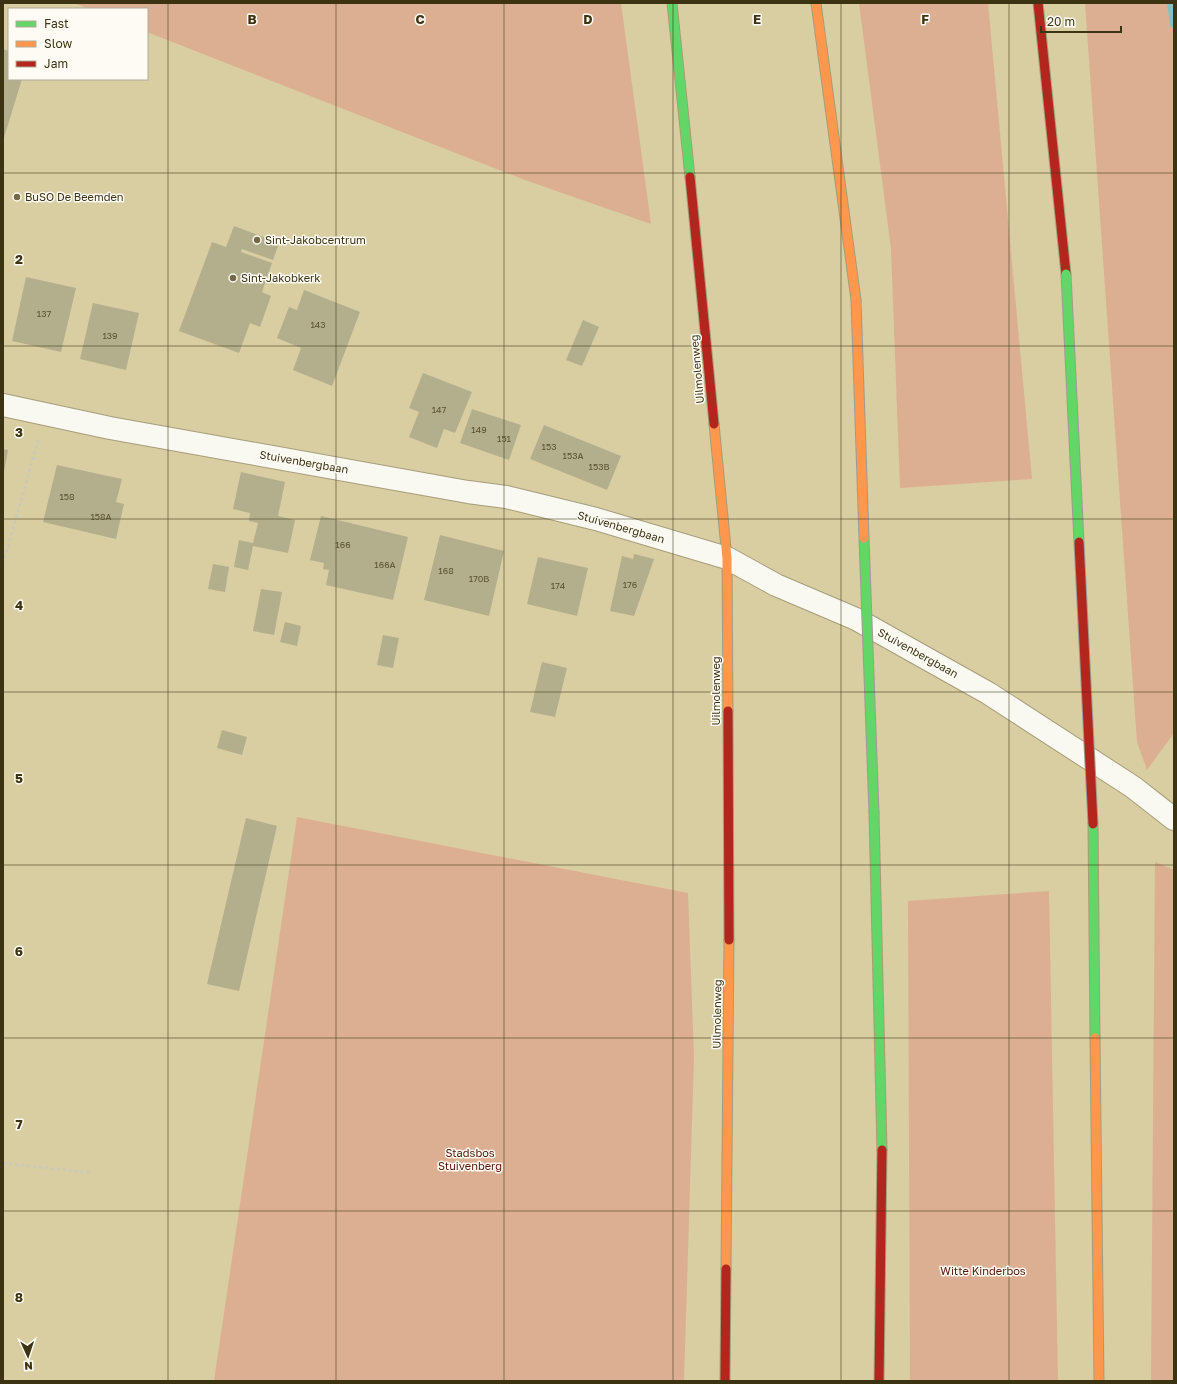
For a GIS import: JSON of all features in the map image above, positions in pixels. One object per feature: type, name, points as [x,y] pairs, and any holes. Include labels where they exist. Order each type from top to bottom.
[{"type":"main road","name":"Uilmolenweg","points":[[672,3],[698,248],[727,558],[729,982],[725,1381]]},
{"type":"main road","points":[[816,3],[856,300],[874,813],[882,1163],[879,1381]]},
{"type":"main road","points":[[1038,3],[1066,274],[1093,824],[1099,1381]]},
{"type":"street","name":"Stuivenbergbaan","points":[[3,404],[110,428],[468,492],[506,497],[596,519],[727,558],[776,585],[856,619],[988,693],[1134,787],[1174,820]]},
{"type":"path","points":[[3,564],[46,414]]},
{"type":"path","points":[[3,1163],[91,1173]]},
{"type":"green space","points":[[74,3],[621,3],[651,224],[525,180],[148,32],[148,8],[86,8]]},
{"type":"green space","points":[[859,3],[988,3],[1032,479],[900,488],[891,249]]},
{"type":"green space","points":[[1085,3],[1174,3],[1174,733],[1147,770],[1137,742]]},
{"type":"green space","name":"Stadsbos Stuivenberg","points":[[297,817],[688,893],[694,1057],[684,1381],[214,1381]]},
{"type":"green space","points":[[1155,862],[1174,870],[1174,1381],[1151,1381]]},
{"type":"green space","name":"Witte Kinderbos","points":[[1049,891],[1058,1381],[910,1381],[908,901]]},
{"type":"building","points":[[3,49],[8,51],[8,80],[22,80],[3,141]]},
{"type":"building","name":"Sint-Jakobkerk","points":[[234,226],[279,243],[273,260],[242,249],[241,252],[272,263],[262,292],[271,296],[260,327],[250,323],[239,353],[179,331],[212,242],[226,247]]},
{"type":"building","points":[[26,277],[76,288],[61,352],[12,341]]},
{"type":"building","points":[[304,290],[360,312],[332,386],[293,370],[301,348],[277,338],[289,307],[297,310]]},
{"type":"building","points":[[93,303],[139,313],[126,370],[80,359]]},
{"type":"building","points":[[583,320],[599,327],[582,366],[566,360]]},
{"type":"building","points":[[423,373],[472,392],[455,433],[444,429],[437,448],[409,437],[419,412],[409,408]]},
{"type":"building","points":[[472,409],[521,425],[509,460],[460,443]]},
{"type":"building","points":[[544,425],[621,456],[607,490],[530,459]]},
{"type":"building","points":[[3,449],[8,450],[4,472],[3,472]]},
{"type":"building","points":[[57,465],[122,479],[116,502],[124,504],[116,539],[43,522]]},
{"type":"building","points":[[241,472],[285,482],[278,516],[295,520],[288,553],[253,546],[248,570],[234,567],[239,540],[253,543],[258,523],[249,521],[250,513],[233,509]]},
{"type":"building","points":[[321,516],[408,537],[393,600],[326,585],[329,570],[323,569],[324,563],[310,560]]},
{"type":"building","points":[[440,535],[504,551],[489,616],[424,600]]},
{"type":"building","points":[[634,554],[654,559],[634,616],[610,611],[622,556],[633,559]]},
{"type":"building","points":[[538,557],[588,568],[577,616],[527,604]]},
{"type":"building","points":[[213,564],[229,567],[225,592],[208,589]]},
{"type":"building","points":[[261,589],[282,592],[274,635],[253,631]]},
{"type":"building","points":[[285,622],[301,626],[297,646],[280,642]]},
{"type":"building","points":[[383,635],[399,638],[393,668],[377,665]]},
{"type":"building","points":[[542,662],[567,668],[555,717],[530,712]]},
{"type":"building","points":[[222,730],[247,737],[242,755],[217,748]]},
{"type":"building","points":[[246,818],[277,826],[239,991],[207,984]]},
{"type":"waterway","points":[[1171,3],[1174,24]]},
{"type":"traffic: fast","points":[[672,3],[690,177]]},
{"type":"traffic: fast","points":[[1066,274],[1079,542]]},
{"type":"traffic: fast","points":[[864,538],[874,813]]},
{"type":"traffic: fast","points":[[874,813],[882,1150]]},
{"type":"traffic: fast","points":[[1093,824],[1095,1038]]},
{"type":"traffic: slow","points":[[816,3],[856,300]]},
{"type":"traffic: slow","points":[[856,300],[864,538]]},
{"type":"traffic: slow","points":[[714,424],[727,558],[728,711]]},
{"type":"traffic: slow","points":[[726,1269],[729,940]]},
{"type":"traffic: slow","points":[[1095,1038],[1099,1381]]},
{"type":"traffic: jam","points":[[1038,3],[1066,274]]},
{"type":"traffic: jam","points":[[690,177],[714,424]]},
{"type":"traffic: jam","points":[[1079,542],[1093,824]]},
{"type":"traffic: jam","points":[[728,711],[729,940]]},
{"type":"traffic: jam","points":[[879,1381],[882,1150]]},
{"type":"traffic: jam","points":[[725,1381],[726,1269]]},
{"type":"place","name":"BuSO De Beemden","points":[[17,197]]},
{"type":"place","name":"Sint-Jakobcentrum","points":[[257,240]]},
{"type":"place","name":"Sint-Jakobkerk","points":[[233,278]]}]
